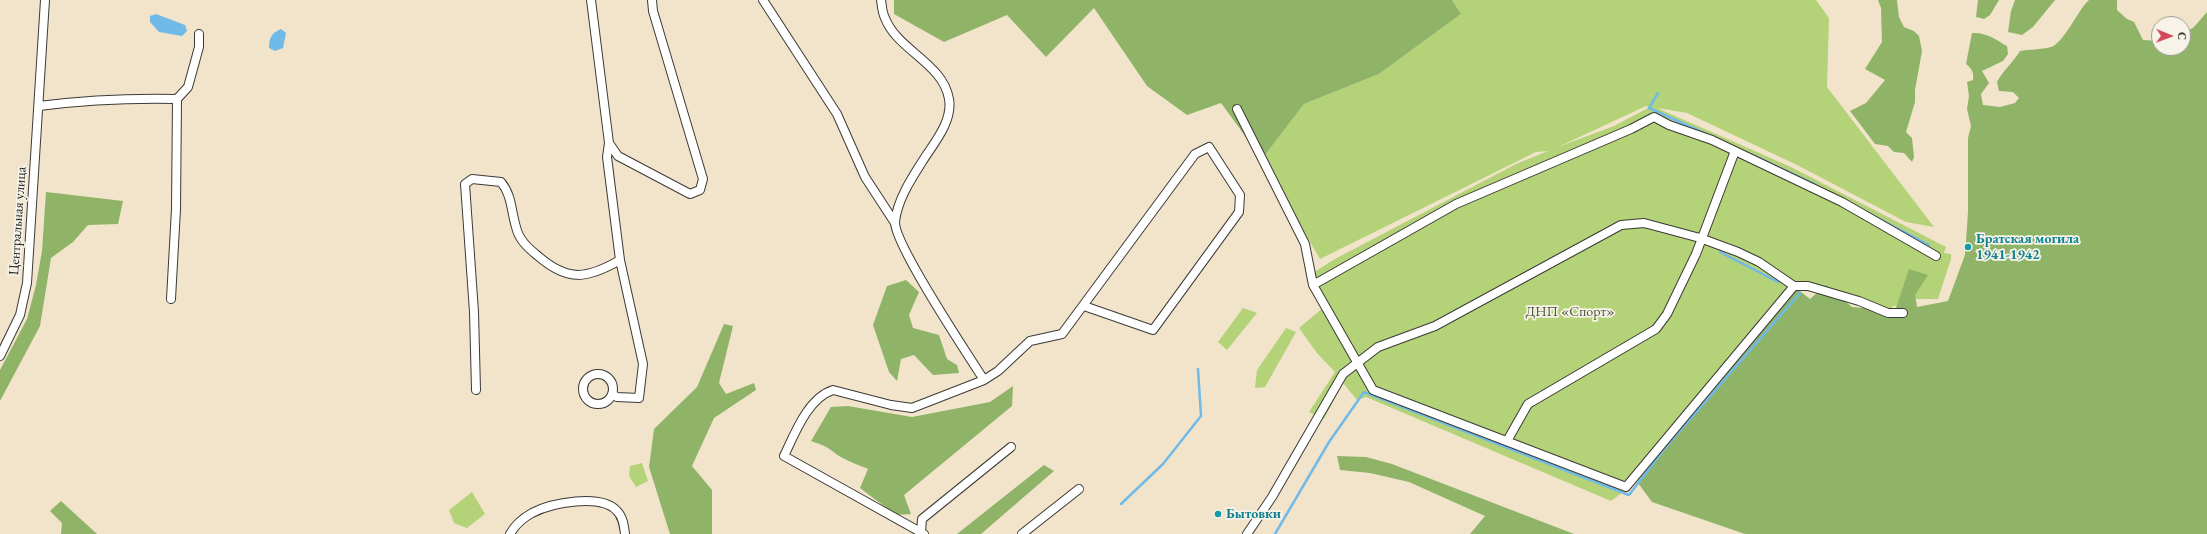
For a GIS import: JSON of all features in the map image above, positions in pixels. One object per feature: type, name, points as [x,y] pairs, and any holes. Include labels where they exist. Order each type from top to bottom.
[{"type":"street","name":"Центральная улица","points":[[0,356],[20,315],[27,283],[45,0]]},
{"type":"street","points":[[591,0],[609,143],[607,157],[620,260],[643,364],[639,398],[617,397],[612,394]]},
{"type":"street","points":[[609,143],[618,156],[690,194],[700,190],[703,179],[653,12],[652,0]]},
{"type":"street","points":[[763,0],[836,114],[865,177],[895,223]]},
{"type":"street","points":[[881,0],[884,18],[892,30],[941,79],[950,100],[950,111],[946,123],[908,184],[895,223],[896,232],[938,309],[984,380]]},
{"type":"street","points":[[171,299],[176,209],[177,99],[188,87],[199,47],[199,34]]},
{"type":"street","points":[[39,106],[116,98],[177,99]]},
{"type":"street","points":[[1237,109],[1305,244],[1312,285],[1358,362],[1372,390],[1626,487],[1794,286]]},
{"type":"street","points":[[1312,285],[1456,204],[1631,129],[1654,117],[1669,125],[1735,151],[1842,202],[1936,256]]},
{"type":"street","points":[[923,533],[784,456],[808,410],[825,392],[834,390],[891,405],[912,408],[984,380],[998,371],[1030,341],[1062,334],[1195,154],[1209,147],[1240,195],[1238,212],[1152,330],[1084,306]]},
{"type":"street","points":[[1507,442],[1528,404],[1656,329],[1667,314],[1696,254],[1700,238],[1735,151]]},
{"type":"street","points":[[476,390],[474,312],[465,184],[472,179],[501,182],[508,191],[516,229],[525,245],[552,268],[570,275],[600,272],[620,260]]},
{"type":"street","points":[[1247,534],[1272,497],[1343,374],[1378,347],[1434,326],[1621,225],[1644,223],[1700,238],[1738,252],[1759,262],[1794,286],[1808,286],[1859,301],[1888,313],[1903,313]]},
{"type":"street","points":[[923,533],[922,519],[1011,447]]},
{"type":"street","points":[[1022,534],[1079,489]]},
{"type":"street","points":[[510,534],[516,525],[532,513],[553,505],[583,501],[604,503],[612,506],[621,518],[625,534]]},
{"type":"green space","points":[[894,0],[1452,0],[1461,14],[1379,74],[1304,104],[1262,159],[1221,103],[1187,115],[1147,86],[1094,8],[1046,57],[1007,15],[944,42],[894,14]]},
{"type":"green space","name":"ДНП «Спорт»","points":[[1452,0],[1816,0],[1829,18],[1827,87],[1934,227],[1906,222],[1797,165],[1687,113],[1657,108],[1791,167],[1946,247],[1944,253],[1951,254],[1951,259],[1938,299],[1911,299],[1903,307],[1893,306],[1890,311],[1857,305],[1838,296],[1792,283],[1639,480],[1611,501],[1366,397],[1357,400],[1343,383],[1324,419],[1309,412],[1335,372],[1317,353],[1299,328],[1323,308],[1305,272],[1313,267],[1316,271],[1335,259],[1516,164],[1548,151],[1536,152],[1320,259],[1262,159],[1304,104],[1379,74],[1461,14]],"holes":[[[1646,106],[1650,107],[1614,126],[1558,147]]]},
{"type":"green space","points":[[1878,0],[1897,0],[1899,17],[1904,27],[1914,31],[1919,36],[1922,51],[1915,90],[1915,102],[1906,132],[1912,138],[1914,157],[1912,162],[1904,153],[1894,152],[1888,146],[1875,144],[1850,111],[1866,103],[1885,80],[1865,69],[1882,42],[1881,8]]},
{"type":"green space","points":[[1978,0],[1999,0],[1990,15],[1984,19],[1976,17]]},
{"type":"green space","points":[[2015,0],[2055,0],[2033,27],[2022,35],[2008,32],[2011,11]]},
{"type":"green space","points":[[2089,0],[2117,0],[2117,10],[2127,19],[2134,22],[2143,40],[2151,40],[2151,56],[2191,56],[2191,29],[2207,12],[2207,534],[1745,534],[1652,502],[1638,483],[1796,288],[1810,299],[1826,285],[1852,307],[1895,311],[1909,269],[1928,275],[1915,295],[1917,307],[1948,301],[1965,255],[1968,212],[1968,138],[1971,126],[1967,109],[1969,96],[1967,82],[1973,80],[1972,71],[1966,64],[1972,33],[1986,35],[2007,46],[2008,54],[2003,61],[1982,71],[1989,83],[1981,94],[1983,105],[2000,107],[2015,103],[2019,98],[2013,92],[1999,91],[1997,82],[2020,51],[2047,48],[2056,44],[2061,40],[2084,5]]},
{"type":"green space","points":[[46,192],[123,201],[118,224],[88,225],[73,242],[51,258],[40,326],[0,401],[0,370],[27,319],[36,285],[42,251]]},
{"type":"green space","points":[[906,280],[919,292],[909,315],[913,328],[939,335],[947,359],[957,365],[959,373],[933,375],[914,355],[901,359],[897,381],[889,372],[873,325],[887,286]]},
{"type":"green space","points":[[1243,308],[1257,313],[1227,350],[1218,342]]},
{"type":"green space","points":[[724,324],[733,326],[719,383],[726,394],[754,383],[756,390],[714,418],[692,466],[712,490],[712,534],[670,534],[649,467],[654,429],[697,387]]},
{"type":"green space","points":[[1286,328],[1296,332],[1265,387],[1255,388],[1257,370]]},
{"type":"green space","points":[[1013,386],[1012,406],[904,495],[911,514],[896,515],[860,488],[868,469],[846,460],[826,447],[811,441],[831,407],[848,406],[912,417],[990,402]]},
{"type":"green space","points":[[1337,456],[1366,457],[1392,464],[1574,534],[1470,534],[1485,516],[1409,482],[1370,473],[1340,470]]},
{"type":"green space","points":[[642,463],[648,481],[636,487],[629,476],[630,466]]},
{"type":"green space","points":[[1044,465],[1054,471],[981,534],[957,534]]},
{"type":"green space","points":[[472,492],[485,514],[467,528],[454,523],[449,510]]},
{"type":"green space","points":[[61,501],[97,534],[61,534],[62,523],[50,511]]},
{"type":"water","points":[[156,14],[185,25],[187,31],[182,36],[159,32],[150,22],[150,16]]},
{"type":"water","points":[[281,29],[286,33],[283,48],[275,51],[269,48],[270,38],[275,32]]},
{"type":"waterway","points":[[1658,93],[1649,108],[1704,133]]},
{"type":"waterway","points":[[1750,154],[1814,184]]},
{"type":"waterway","points":[[1872,215],[1929,245]]},
{"type":"waterway","points":[[1720,252],[1778,282]]},
{"type":"waterway","points":[[1275,534],[1329,442],[1364,392],[1629,495],[1665,448],[1800,293]]},
{"type":"waterway","points":[[1121,504],[1163,464],[1201,416],[1198,369]]},
{"type":"place","name":"Братская могила 1941-1942","points":[[1968,247]]},
{"type":"place","name":"Бытовки","points":[[1218,514]]}]
